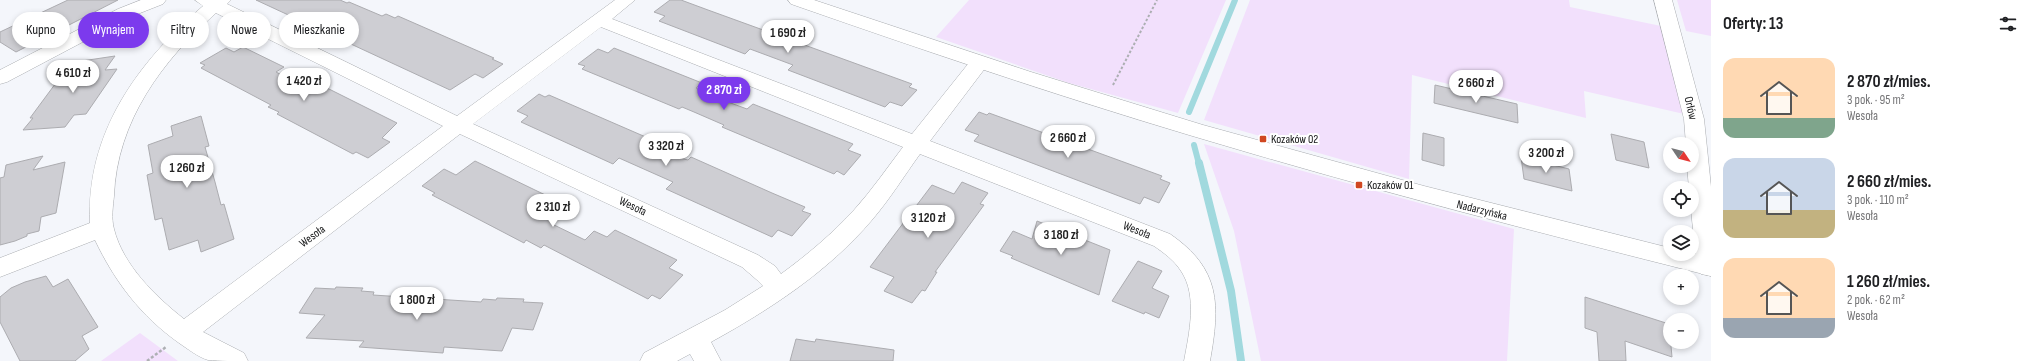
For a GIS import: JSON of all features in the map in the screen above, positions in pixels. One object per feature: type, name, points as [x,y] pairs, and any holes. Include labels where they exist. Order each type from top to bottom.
[{"type":"street","points":[[0,78],[124,13],[157,0]]},
{"type":"street","name":"Wesoła","points":[[185,332],[626,0]]},
{"type":"street","points":[[797,0],[1104,103]]},
{"type":"street","name":"Orłów","points":[[1663,0],[1694,119],[1699,179],[1710,267]]},
{"type":"street","name":"Wesoła","points":[[235,361],[216,353],[154,310],[135,289],[114,256],[102,228],[102,194],[105,164],[108,149],[115,129],[129,102],[147,76],[213,2],[458,125],[750,261],[762,269],[778,288]]},
{"type":"street","name":"Wesoła","points":[[599,20],[1162,240],[1177,248],[1189,261],[1200,279],[1203,303],[1202,335],[1197,361]]},
{"type":"street","points":[[653,361],[695,339],[778,288],[826,251],[855,224],[879,196],[979,62]]},
{"type":"street","name":"Nadarzyńska","points":[[1104,103],[1254,148],[1438,198],[1710,267]]},
{"type":"street","points":[[0,268],[102,228]]},
{"type":"street","points":[[695,339],[708,361]]},
{"type":"path","points":[[1104,103],[1157,0]]},
{"type":"shaded area","points":[[969,0],[1226,0],[1178,113],[1069,83],[936,37]]},
{"type":"shaded area","points":[[1250,0],[1569,0],[1570,7],[1661,26],[1684,114],[1584,91],[1586,118],[1412,75],[1409,179],[1204,120]]},
{"type":"shaded area","points":[[1677,0],[1711,0],[1711,36],[1686,31]]},
{"type":"shaded area","points":[[1204,144],[1514,229],[1507,361],[1261,361],[1234,231]]},
{"type":"shaded area","points":[[140,333],[178,361],[101,361]]},
{"type":"building","points":[[68,0],[118,0],[94,12],[78,12],[78,20],[70,24],[70,12],[42,12]]},
{"type":"building","points":[[256,0],[340,0],[347,3],[349,2],[382,16],[386,14],[395,18],[398,16],[494,58],[492,59],[503,64],[483,78],[475,74],[450,90],[359,48],[359,12],[282,12]]},
{"type":"building","points":[[670,0],[681,0],[912,84],[909,87],[917,90],[902,106],[890,102],[885,107],[788,70],[793,65],[750,49],[745,54],[659,21],[665,16],[654,12]]},
{"type":"building","points":[[12,26],[12,48],[24,48],[16,52],[0,42],[0,32]]},
{"type":"building","points":[[226,48],[234,52],[241,48],[245,48],[284,67],[276,72],[312,91],[321,85],[397,123],[382,138],[390,142],[368,158],[356,152],[353,154],[277,114],[279,112],[268,107],[271,105],[201,68],[205,65],[200,63]]},
{"type":"building","points":[[614,48],[702,83],[696,88],[706,94],[747,109],[753,104],[853,144],[848,150],[861,155],[844,175],[837,171],[834,174],[722,127],[724,125],[682,107],[679,109],[582,69],[585,66],[578,64],[598,49],[608,53]]},
{"type":"building","points":[[115,56],[105,70],[117,69],[86,114],[74,115],[65,127],[23,130],[33,118],[30,118],[64,72],[67,72],[75,62]]},
{"type":"building","points":[[1435,85],[1517,104],[1518,123],[1434,103]]},
{"type":"building","points":[[539,94],[545,97],[549,95],[648,138],[645,141],[680,158],[688,160],[691,157],[805,207],[802,211],[811,214],[792,236],[778,230],[772,237],[666,189],[673,182],[619,158],[613,164],[521,122],[528,116],[517,111]]},
{"type":"building","points":[[979,112],[987,115],[989,113],[1162,176],[1160,179],[1170,183],[1159,203],[1144,197],[1140,204],[974,141],[979,135],[965,130]]},
{"type":"building","points":[[201,116],[209,146],[205,147],[221,205],[224,204],[234,239],[201,252],[198,240],[169,250],[162,218],[155,220],[147,175],[153,173],[148,145],[173,136],[171,126]]},
{"type":"building","points":[[1423,133],[1444,138],[1444,166],[1422,160]]},
{"type":"building","points":[[1611,134],[1644,142],[1649,168],[1616,160]]},
{"type":"building","points":[[43,156],[33,170],[65,162],[56,213],[41,217],[39,231],[27,234],[27,236],[15,241],[0,245],[0,178],[4,177],[6,165]]},
{"type":"building","points":[[1521,157],[1569,169],[1572,191],[1524,179]]},
{"type":"building","points":[[475,161],[566,205],[552,224],[585,240],[594,231],[607,237],[615,230],[677,260],[669,268],[683,275],[660,299],[652,295],[648,299],[544,245],[541,248],[526,240],[524,243],[432,195],[435,193],[422,186],[444,169],[456,175]]},
{"type":"building","points":[[962,182],[988,193],[980,204],[984,205],[935,272],[937,272],[925,291],[922,290],[912,303],[884,291],[894,277],[870,267],[932,185],[954,194]]},
{"type":"building","points":[[1037,221],[1110,250],[1099,295],[1011,258],[1013,256],[1000,251],[1013,231],[1032,239]]},
{"type":"building","points":[[1138,261],[1162,271],[1152,288],[1169,296],[1159,318],[1145,312],[1144,314],[1112,301]]},
{"type":"building","points":[[46,276],[53,287],[68,279],[98,327],[82,336],[89,349],[75,361],[20,361],[0,322],[0,297],[11,288]]},
{"type":"building","points":[[336,287],[363,288],[361,291],[374,292],[373,295],[481,302],[483,299],[496,300],[497,298],[524,299],[523,302],[543,303],[533,330],[512,328],[502,351],[444,347],[443,353],[359,347],[364,341],[306,338],[325,315],[299,313],[315,288],[335,289]]},
{"type":"building","points":[[1585,297],[1663,322],[1663,349],[1671,349],[1672,357],[1625,341],[1626,361],[1599,361],[1597,332],[1585,328]]},
{"type":"building","points":[[796,339],[815,342],[816,339],[894,350],[893,361],[790,361]]},
{"type":"waterway","points":[[1189,112],[1235,0]]},
{"type":"waterway","points":[[1194,145],[1199,164]]},
{"type":"waterway","points":[[1199,163],[1231,291],[1241,361]]},
{"type":"place","name":"Kozaków 02","points":[[1263,139]]},
{"type":"place","name":"Kozaków 01","points":[[1359,185]]}]
